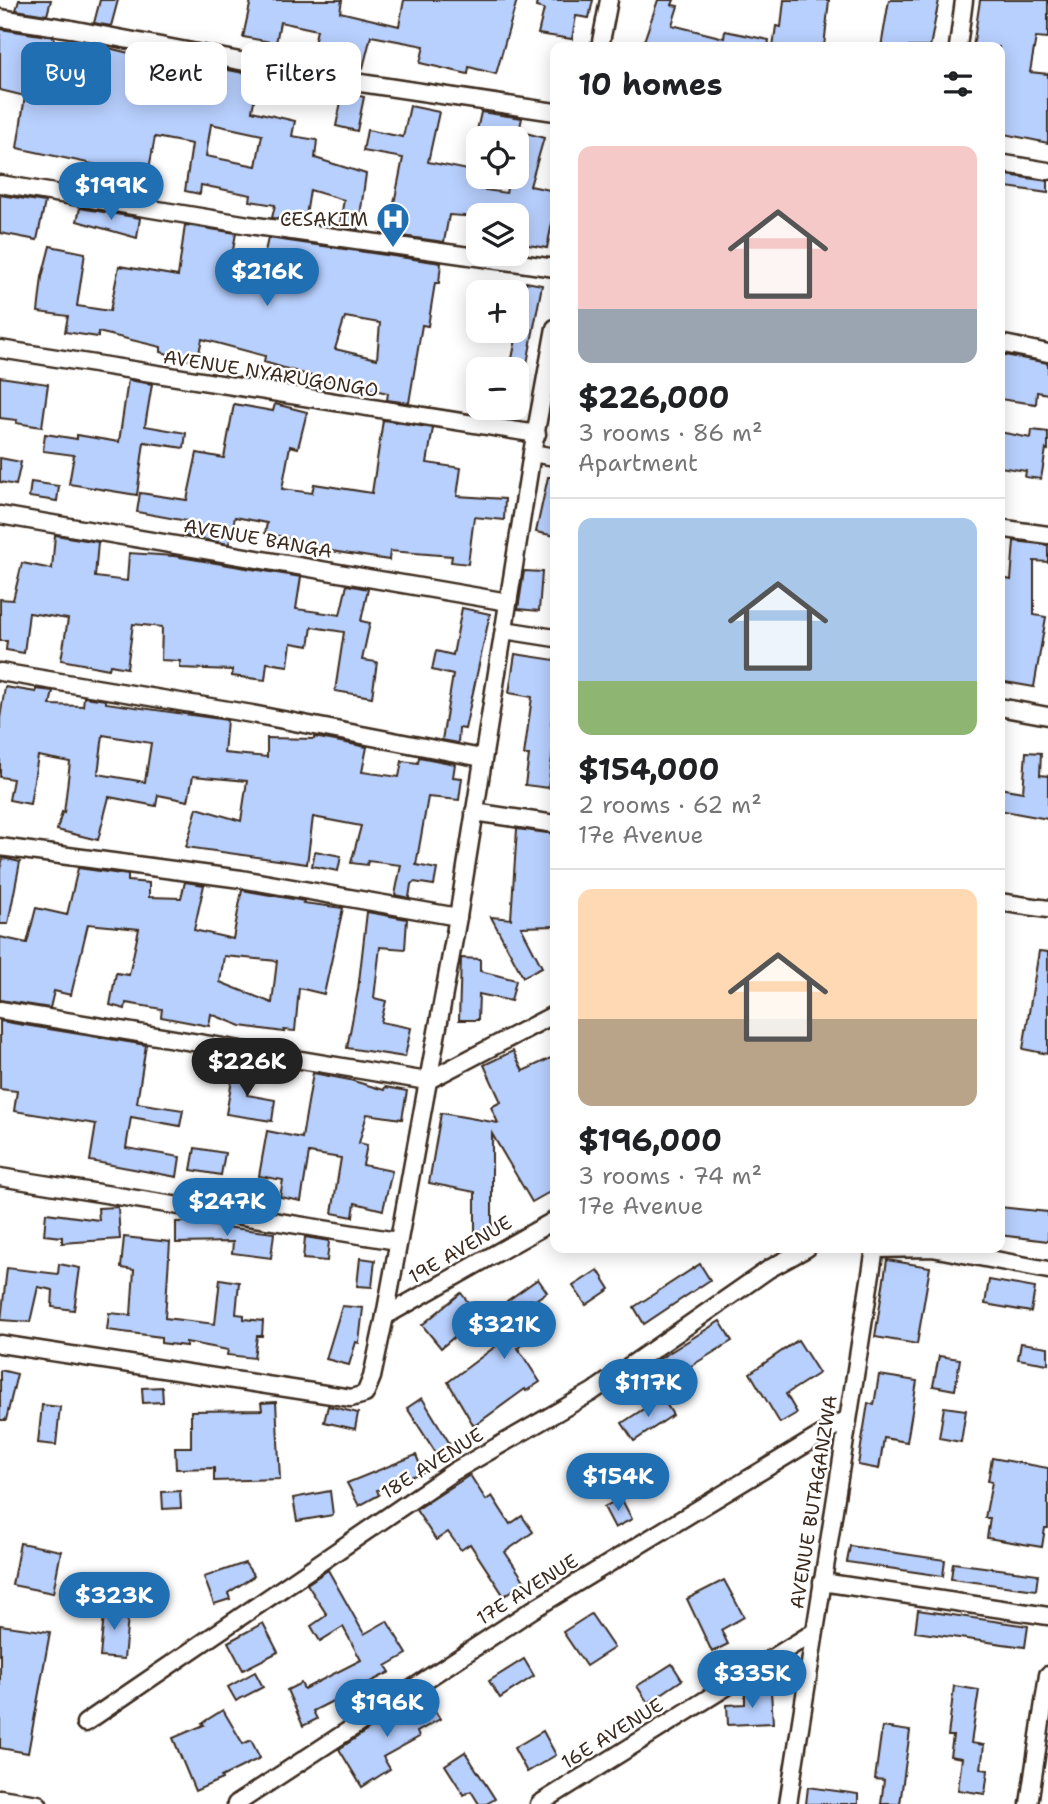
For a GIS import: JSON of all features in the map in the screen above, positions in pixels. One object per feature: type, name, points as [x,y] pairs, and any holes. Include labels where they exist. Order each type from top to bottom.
[{"type":"street","points":[[601,42],[609,0]]},
{"type":"street","points":[[959,42],[964,0]]},
{"type":"street","points":[[0,18],[334,79],[550,111]]},
{"type":"street","points":[[1005,164],[1048,171]]},
{"type":"street","points":[[0,184],[249,225],[550,267]]},
{"type":"street","points":[[1005,344],[1048,353]]},
{"type":"street","name":"AVENUE NYARUGONGO","points":[[0,349],[106,368],[537,434]]},
{"type":"street","points":[[0,1344],[351,1398],[365,1394],[372,1377],[385,1316],[457,917],[550,357]]},
{"type":"street","points":[[532,453],[550,456]]},
{"type":"street","name":"AVENUE BANGA","points":[[0,515],[508,602]]},
{"type":"street","points":[[1005,529],[1048,535]]},
{"type":"street","points":[[505,631],[550,637]]},
{"type":"street","points":[[0,672],[252,714],[482,758]]},
{"type":"street","points":[[1005,708],[1048,716]]},
{"type":"street","points":[[474,812],[550,823]]},
{"type":"street","points":[[0,847],[241,879],[457,917]]},
{"type":"street","points":[[1005,903],[1048,909]]},
{"type":"street","points":[[0,1010],[427,1081],[550,1017]]},
{"type":"street","points":[[0,1177],[397,1241]]},
{"type":"street","name":"19E AVENUE","points":[[385,1316],[550,1223]]},
{"type":"street","name":"18E AVENUE","points":[[85,1723],[453,1472],[592,1392],[769,1269],[798,1253]]},
{"type":"street","name":"AVENUE BUTAGANZWA","points":[[788,1804],[874,1253]]},
{"type":"street","points":[[958,1253],[1048,1270]]},
{"type":"street","name":"17E AVENUE","points":[[236,1804],[532,1610],[847,1419]]},
{"type":"street","points":[[822,1583],[1048,1616]]},
{"type":"street","name":"16E AVENUE","points":[[539,1804],[814,1632]]},
{"type":"street","points":[[1029,1804],[1048,1675]]},
{"type":"street","points":[[0,1798],[38,1804]]},
{"type":"building","points":[[19,0],[51,0],[47,15],[16,10]]},
{"type":"building","points":[[100,0],[118,0],[111,26],[94,23]]},
{"type":"building","points":[[251,0],[342,0],[340,12],[399,26],[404,0],[517,0],[496,74],[469,67],[468,74],[420,63],[424,46],[371,36],[363,68],[361,42],[314,42],[317,30],[280,22],[276,42],[243,37]]},
{"type":"building","points":[[537,0],[593,0],[589,18],[576,16],[572,39],[538,34],[544,9],[536,7]]},
{"type":"building","points":[[658,0],[674,0],[672,5],[678,6],[672,25],[724,38],[725,31],[769,40],[769,42],[644,42]]},
{"type":"building","points":[[784,0],[829,0],[825,42],[774,42],[776,26],[781,27]]},
{"type":"building","points":[[889,0],[939,0],[931,42],[882,42]]},
{"type":"building","points":[[980,0],[1048,0],[1048,38],[1036,37],[1030,72],[1048,74],[1048,143],[1005,134],[1005,42],[974,42]]},
{"type":"building","points":[[0,29],[54,37],[53,42],[21,42],[21,95],[0,90]]},
{"type":"building","points":[[111,49],[125,52],[125,105],[227,105],[227,70],[241,72],[241,105],[253,105],[252,111],[295,121],[292,136],[317,140],[315,158],[366,174],[358,230],[339,227],[344,200],[310,190],[305,222],[272,218],[275,205],[250,201],[251,195],[201,185],[200,194],[185,191],[192,144],[155,137],[148,174],[102,168],[17,148],[24,105],[111,105]],"holes":[[[211,124],[262,135],[256,166],[206,156]]]},
{"type":"building","points":[[361,96],[364,97],[357,131],[336,126],[340,105],[361,105]]},
{"type":"building","points":[[410,106],[439,112],[428,162],[466,170],[466,189],[506,193],[507,189],[529,189],[529,134],[544,138],[530,186],[550,190],[550,233],[547,248],[529,245],[529,203],[466,203],[466,216],[449,215],[444,242],[388,234],[403,158],[363,151],[367,130],[403,137]]},
{"type":"building","points":[[481,112],[522,118],[520,126],[478,126]]},
{"type":"building","points":[[1005,175],[1048,181],[1048,193],[1005,187]]},
{"type":"building","points":[[0,195],[45,202],[37,240],[0,233]]},
{"type":"building","points":[[80,208],[140,218],[137,238],[77,221]]},
{"type":"building","points":[[185,225],[236,233],[230,267],[260,274],[268,238],[441,263],[428,326],[422,325],[409,403],[387,400],[388,393],[311,376],[264,362],[265,356],[202,339],[197,362],[161,352],[161,347],[98,332],[98,337],[65,332],[68,316],[38,312],[42,277],[50,246],[85,253],[77,306],[110,311],[119,266],[178,276]],"holes":[[[345,317],[380,323],[377,359],[335,349]]]},
{"type":"building","points":[[529,283],[542,285],[528,357],[512,357],[515,343],[529,343]]},
{"type":"building","points":[[1005,355],[1048,363],[1048,394],[1037,392],[1036,404],[1005,400]]},
{"type":"building","points":[[0,377],[48,384],[42,427],[0,418]]},
{"type":"building","points":[[128,380],[152,384],[145,426],[186,433],[184,448],[144,442],[137,495],[69,484],[74,455],[43,451],[45,434],[77,439],[77,435],[119,442]]},
{"type":"building","points":[[234,404],[273,411],[275,404],[307,412],[298,448],[290,446],[282,489],[312,493],[314,484],[372,493],[383,420],[433,428],[427,463],[461,468],[457,496],[505,499],[504,520],[474,517],[468,564],[451,562],[452,556],[390,551],[389,560],[290,546],[291,539],[265,533],[267,523],[235,517],[229,544],[185,536],[187,521],[137,512],[140,493],[187,500],[197,453],[224,458]]},
{"type":"building","points":[[1032,430],[1048,432],[1048,450],[1046,449],[1041,479],[1025,477],[1026,471],[1005,468],[1005,433],[1031,438]]},
{"type":"building","points":[[0,458],[21,462],[16,485],[0,482]]},
{"type":"building","points":[[548,477],[550,477],[550,535],[536,532]]},
{"type":"building","points":[[31,482],[59,486],[57,501],[29,497]]},
{"type":"building","points":[[55,535],[98,542],[95,577],[127,581],[129,553],[174,556],[301,577],[296,609],[340,615],[347,585],[368,589],[361,621],[370,623],[362,660],[377,662],[372,697],[335,691],[344,632],[312,627],[309,646],[291,643],[288,666],[267,663],[265,680],[232,676],[232,670],[180,668],[180,661],[161,660],[162,627],[133,624],[127,668],[110,665],[109,669],[61,660],[68,619],[29,613],[24,653],[6,650],[7,641],[0,641],[0,599],[13,600],[22,563],[52,569]]},
{"type":"building","points":[[1014,541],[1048,545],[1048,562],[1034,561],[1034,615],[1046,617],[1034,687],[1005,682],[1005,578],[1011,580]]},
{"type":"building","points":[[524,571],[542,572],[539,611],[518,609]]},
{"type":"building","points":[[462,608],[490,614],[465,729],[459,728],[458,743],[442,740],[453,675],[432,670],[436,651],[453,655]]},
{"type":"building","points":[[515,654],[550,659],[548,788],[525,785],[529,755],[524,755],[532,697],[509,693]]},
{"type":"building","points":[[5,687],[36,692],[36,689],[53,691],[50,705],[83,706],[84,697],[106,700],[106,703],[227,720],[224,753],[267,757],[267,738],[314,737],[367,747],[362,772],[399,777],[402,761],[418,763],[419,757],[455,764],[453,777],[462,778],[459,800],[428,797],[416,865],[437,869],[434,885],[414,882],[411,884],[409,898],[395,895],[401,865],[368,861],[367,865],[351,863],[361,826],[313,817],[307,864],[186,847],[197,808],[241,821],[247,781],[193,776],[188,801],[158,795],[156,806],[109,797],[98,840],[57,830],[62,812],[64,813],[70,762],[38,756],[30,804],[9,800],[13,779],[0,777],[0,718]],"holes":[[[103,735],[151,743],[145,782],[98,774]]]},
{"type":"building","points":[[1026,752],[1041,753],[1040,775],[1048,776],[1048,819],[1005,811],[1005,789],[1023,792]]},
{"type":"building","points":[[517,829],[550,833],[550,926],[521,927],[542,967],[523,977],[491,917],[511,919]]},
{"type":"building","points":[[315,851],[341,856],[338,871],[312,866]]},
{"type":"building","points":[[3,858],[20,862],[8,924],[0,924],[0,869]]},
{"type":"building","points":[[78,868],[128,875],[128,881],[149,883],[149,897],[181,898],[185,882],[204,885],[194,930],[233,939],[242,890],[343,908],[324,994],[299,988],[295,1031],[284,1032],[241,1026],[211,1014],[209,1026],[161,1017],[162,1009],[126,1003],[125,1009],[110,1005],[116,973],[129,975],[139,929],[88,924],[71,995],[54,991],[50,1008],[0,1000],[0,937],[27,943],[36,908],[67,915]],"holes":[[[224,956],[277,961],[272,1003],[220,982]]]},
{"type":"building","points":[[367,912],[407,919],[405,949],[380,947],[374,998],[386,1001],[381,1022],[411,1028],[405,1057],[347,1048],[358,990]]},
{"type":"building","points":[[1039,951],[1048,952],[1048,1054],[1023,1049]]},
{"type":"building","points":[[461,958],[480,959],[480,971],[516,980],[511,1001],[479,994],[478,1020],[459,1020]]},
{"type":"building","points":[[0,1021],[146,1045],[137,1103],[183,1110],[180,1126],[131,1117],[126,1148],[180,1157],[177,1177],[90,1161],[96,1124],[14,1111],[17,1091],[0,1089]]},
{"type":"building","points":[[513,1051],[523,1071],[550,1058],[550,1192],[532,1202],[492,1134],[492,1236],[475,1235],[475,1192],[429,1183],[441,1113],[498,1123],[491,1107],[501,1102],[484,1065]]},
{"type":"building","points":[[235,1063],[251,1066],[247,1095],[275,1100],[272,1121],[226,1114]]},
{"type":"building","points":[[313,1073],[384,1090],[385,1087],[407,1091],[402,1119],[367,1114],[359,1143],[367,1145],[363,1165],[392,1171],[383,1210],[355,1203],[353,1217],[332,1213],[341,1158],[309,1153],[301,1201],[280,1197],[283,1180],[259,1176],[267,1131],[302,1138]]},
{"type":"building","points":[[195,1148],[225,1153],[221,1175],[191,1170]]},
{"type":"building","points":[[118,1207],[120,1239],[62,1243],[62,1237],[44,1235],[46,1213],[99,1220],[98,1208]]},
{"type":"building","points":[[1005,1208],[1048,1212],[1048,1241],[1005,1236]]},
{"type":"building","points":[[208,1221],[208,1225],[274,1233],[271,1258],[232,1253],[233,1242],[176,1243],[176,1222]]},
{"type":"building","points":[[124,1237],[170,1242],[165,1318],[215,1324],[220,1279],[239,1282],[236,1314],[244,1315],[244,1319],[263,1321],[262,1336],[257,1336],[254,1358],[227,1355],[228,1350],[186,1342],[186,1346],[161,1343],[161,1337],[107,1330],[109,1313],[131,1315],[134,1270],[121,1268]]},
{"type":"building","points":[[305,1237],[329,1241],[327,1261],[303,1259]]},
{"type":"building","points":[[360,1258],[375,1260],[372,1287],[357,1286]]},
{"type":"building","points":[[887,1260],[930,1267],[917,1344],[875,1337]]},
{"type":"building","points":[[59,1264],[80,1268],[74,1310],[52,1307],[53,1290],[38,1287],[30,1322],[1,1320],[7,1268],[58,1274]]},
{"type":"building","points":[[700,1264],[710,1280],[644,1324],[634,1307]]},
{"type":"building","points":[[598,1270],[610,1289],[586,1305],[573,1286]]},
{"type":"building","points":[[538,1279],[547,1292],[537,1299],[554,1324],[518,1348],[540,1382],[526,1391],[525,1389],[474,1426],[448,1382],[496,1346],[493,1340],[522,1322],[507,1301]]},
{"type":"building","points":[[989,1280],[1035,1288],[1031,1312],[985,1304]]},
{"type":"building","points":[[461,1293],[479,1316],[441,1348],[422,1325]]},
{"type":"building","points":[[342,1306],[363,1308],[359,1343],[356,1342],[349,1365],[326,1359]]},
{"type":"building","points":[[720,1321],[732,1341],[668,1380],[656,1361]]},
{"type":"building","points":[[798,1340],[819,1373],[786,1394],[797,1413],[780,1423],[750,1373]]},
{"type":"building","points":[[1021,1343],[1048,1347],[1048,1364],[1018,1359]]},
{"type":"building","points":[[939,1356],[960,1359],[955,1390],[933,1386]]},
{"type":"building","points":[[0,1370],[17,1374],[6,1420],[0,1420]]},
{"type":"building","points":[[879,1375],[917,1381],[907,1442],[884,1438],[879,1469],[858,1465],[868,1403],[874,1405]]},
{"type":"building","points":[[162,1387],[163,1402],[143,1403],[142,1388]]},
{"type":"building","points":[[662,1397],[673,1415],[634,1441],[622,1423]]},
{"type":"building","points":[[422,1398],[450,1444],[436,1453],[407,1408]]},
{"type":"building","points":[[276,1402],[280,1479],[214,1481],[214,1468],[176,1469],[175,1447],[191,1447],[191,1411],[262,1410],[261,1403]]},
{"type":"building","points":[[42,1405],[60,1407],[56,1445],[38,1443]]},
{"type":"building","points":[[328,1406],[358,1413],[355,1429],[324,1422]]},
{"type":"building","points":[[944,1407],[966,1410],[961,1442],[939,1438]]},
{"type":"building","points":[[416,1455],[423,1472],[377,1490],[379,1495],[359,1506],[347,1483]]},
{"type":"building","points":[[992,1458],[1048,1468],[1048,1528],[1045,1528],[1042,1547],[987,1538],[990,1518],[985,1518],[992,1482],[988,1481]]},
{"type":"building","points":[[470,1475],[486,1500],[492,1496],[510,1524],[522,1516],[533,1532],[505,1552],[525,1582],[504,1596],[470,1544],[461,1550],[448,1532],[436,1540],[416,1510]]},
{"type":"building","points":[[180,1491],[181,1508],[163,1509],[162,1492]]},
{"type":"building","points":[[330,1491],[333,1515],[297,1521],[293,1498]]},
{"type":"building","points":[[621,1498],[632,1519],[615,1528],[604,1507]]},
{"type":"building","points":[[20,1543],[61,1551],[53,1593],[12,1585]]},
{"type":"building","points":[[850,1546],[945,1560],[943,1576],[847,1562]]},
{"type":"building","points":[[245,1563],[254,1576],[228,1593],[230,1599],[214,1604],[204,1577]]},
{"type":"building","points":[[953,1563],[1038,1574],[1036,1590],[951,1579]]},
{"type":"building","points":[[328,1570],[364,1634],[387,1621],[407,1654],[386,1666],[390,1672],[313,1711],[317,1719],[303,1726],[287,1690],[301,1683],[304,1689],[361,1660],[343,1627],[320,1641],[311,1626],[327,1615],[307,1584]]},
{"type":"building","points":[[724,1580],[744,1617],[721,1630],[728,1644],[712,1652],[687,1599]]},
{"type":"building","points":[[105,1604],[129,1606],[124,1659],[100,1657]]},
{"type":"building","points":[[918,1610],[1028,1626],[1025,1647],[915,1632]]},
{"type":"building","points":[[591,1614],[614,1648],[586,1666],[563,1632]]},
{"type":"building","points":[[263,1623],[278,1652],[243,1670],[228,1642]]},
{"type":"building","points":[[0,1625],[50,1632],[28,1753],[0,1748]]},
{"type":"building","points":[[524,1659],[534,1676],[500,1698],[489,1681]]},
{"type":"building","points":[[672,1664],[682,1680],[648,1703],[637,1686]]},
{"type":"building","points":[[255,1672],[263,1687],[236,1701],[228,1687]]},
{"type":"building","points":[[954,1686],[979,1690],[971,1743],[984,1745],[981,1769],[988,1770],[985,1794],[958,1790],[962,1758],[950,1756],[953,1736],[948,1736]]},
{"type":"building","points":[[771,1691],[773,1723],[728,1725],[727,1705],[745,1704],[745,1692]]},
{"type":"building","points":[[424,1693],[440,1719],[417,1732],[419,1737],[383,1757],[390,1769],[362,1787],[339,1749]]},
{"type":"building","points":[[223,1710],[243,1744],[251,1740],[260,1758],[195,1791],[173,1738],[204,1725],[202,1723]]},
{"type":"building","points":[[882,1727],[910,1731],[900,1804],[881,1804],[884,1780],[875,1779]]},
{"type":"building","points":[[543,1731],[556,1755],[527,1772],[514,1748]]},
{"type":"building","points":[[465,1752],[495,1799],[486,1804],[479,1804],[471,1791],[464,1795],[445,1765]]},
{"type":"building","points":[[808,1787],[858,1794],[858,1804],[806,1804]]},
{"type":"place","name":"CESAKIM","points":[[393,249]]}]
